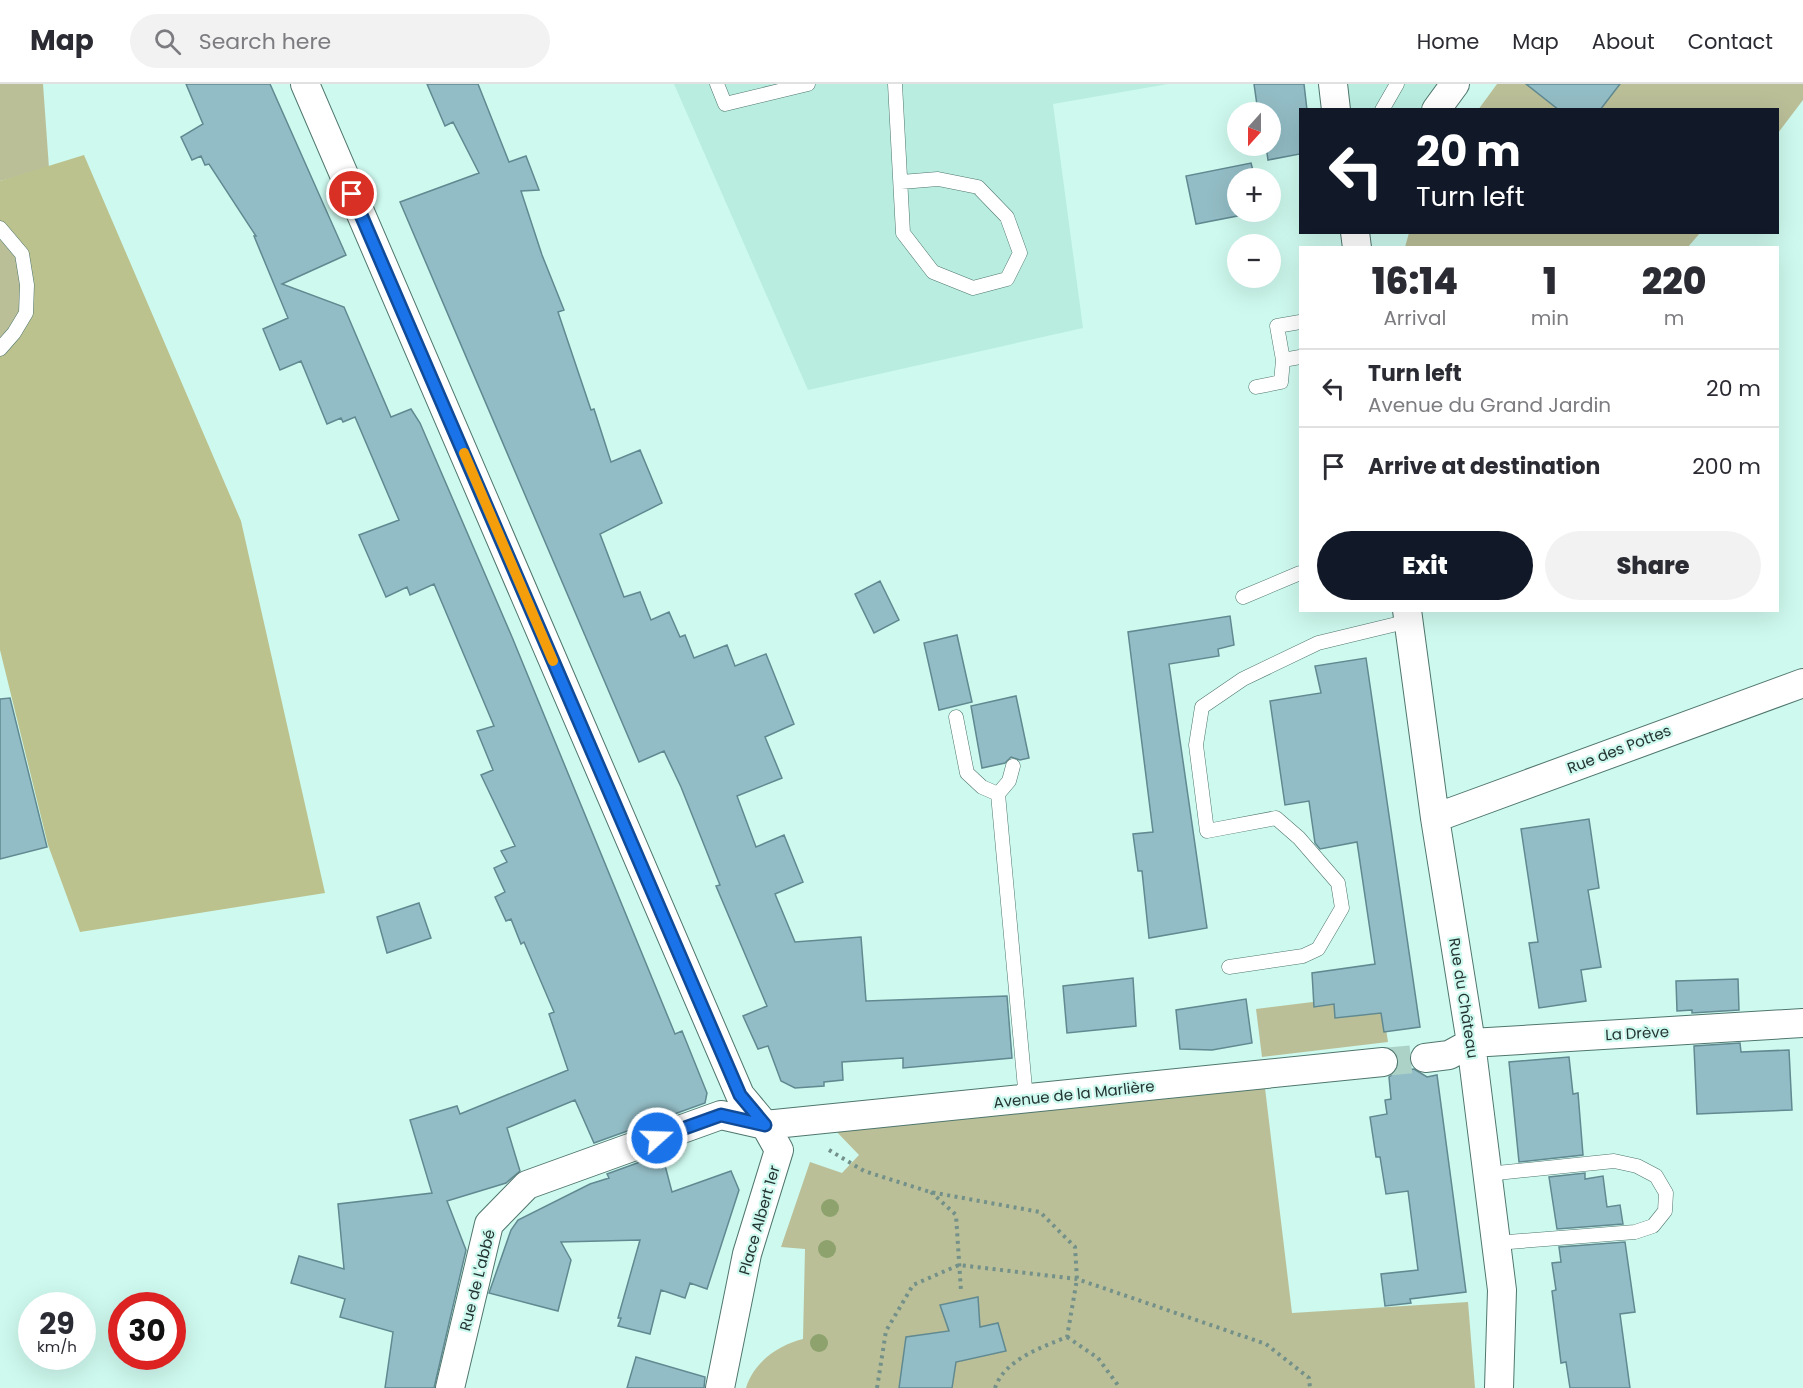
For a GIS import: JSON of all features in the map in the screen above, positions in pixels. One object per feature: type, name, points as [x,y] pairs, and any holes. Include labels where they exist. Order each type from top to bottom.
[{"type":"street","name":"Place Albert 1er","points":[[305,84],[740,1095],[765,1125],[779,1150],[747,1254],[720,1388]]},
{"type":"street","points":[[1333,84],[1336,108]]},
{"type":"street","points":[[1437,108],[1455,84]]},
{"type":"street","name":"Rue du Château","points":[[1408,616],[1435,818],[1471,1043],[1502,1290],[1503,1383]]},
{"type":"street","name":"Rue des Pottes","points":[[1435,818],[1803,683]]},
{"type":"street","name":"La Drève","points":[[1471,1043],[1803,1023]]},
{"type":"street","points":[[1425,1058],[1449,1055],[1471,1043]]},
{"type":"street","name":"Avenue de la Marlière","points":[[765,1125],[1383,1062]]},
{"type":"street","name":"Rue de L'abbé","points":[[450,1388],[481,1266],[489,1224],[527,1185],[721,1115],[765,1125]]},
{"type":"lane","points":[[717,84],[725,104],[808,84]]},
{"type":"lane","points":[[895,84],[903,233],[933,272],[973,288],[1007,279],[1020,253],[1007,217],[978,187],[938,179],[901,182]]},
{"type":"lane","points":[[1383,108],[1397,84]]},
{"type":"lane","points":[[0,228],[22,254],[27,285],[26,313],[14,333],[0,349]]},
{"type":"lane","points":[[1256,387],[1281,382],[1283,360],[1277,326],[1299,322]]},
{"type":"lane","points":[[1283,360],[1299,357]]},
{"type":"lane","points":[[1243,597],[1299,573]]},
{"type":"lane","points":[[1228,967],[1303,956],[1318,949],[1342,908],[1338,883],[1299,838],[1276,818],[1207,831],[1196,745],[1202,707],[1243,680],[1318,643],[1408,616]]},
{"type":"lane","points":[[956,717],[967,773],[982,787],[998,794]]},
{"type":"lane","points":[[1012,766],[1009,781],[998,794],[1026,1099]]},
{"type":"lane","points":[[1487,1174],[1614,1161],[1637,1166],[1656,1176],[1666,1193],[1665,1211],[1653,1226],[1635,1232],[1496,1243]]},
{"type":"path","points":[[822,1145],[864,1172],[930,1192],[1040,1212],[1075,1247],[1077,1279],[1067,1337]]},
{"type":"path","points":[[930,1192],[956,1215],[961,1291]]},
{"type":"path","points":[[877,1388],[886,1330],[913,1285],[959,1265],[1077,1279],[1266,1344],[1310,1378],[1310,1388]]},
{"type":"path","points":[[995,1388],[997,1382],[1026,1353],[1067,1337]]},
{"type":"path","points":[[1067,1337],[1098,1358],[1120,1388]]},
{"type":"shaded area","points":[[0,84],[43,84],[49,168],[0,181]]},
{"type":"shaded area","points":[[674,84],[1168,84],[1053,104],[1083,328],[808,390]]},
{"type":"shaded area","points":[[1333,84],[1455,84],[1437,108],[1336,108]]},
{"type":"shaded area","points":[[1497,84],[1803,84],[1803,100],[1779,132],[1779,108],[1479,108]]},
{"type":"shaded area","points":[[84,155],[241,521],[325,893],[80,932],[48,845],[0,650],[0,349],[26,313],[22,254],[0,228],[0,181]]},
{"type":"shaded area","points":[[0,228],[22,254],[26,313],[0,349]]},
{"type":"shaded area","points":[[1408,234],[1699,234],[1689,246],[1405,246]]},
{"type":"shaded area","points":[[1345,998],[1383,1008],[1388,1042],[1262,1057],[1256,1009]]},
{"type":"shaded area","points":[[1265,1088],[1292,1313],[1468,1302],[1475,1388],[746,1388],[754,1371],[768,1356],[803,1339],[805,1249],[781,1247],[810,1162],[842,1173],[859,1155],[834,1129]]},
{"type":"building","points":[[186,84],[270,84],[346,255],[282,284],[344,307],[391,417],[411,409],[420,423],[512,637],[675,1034],[682,1031],[707,1093],[705,1103],[594,1143],[575,1100],[507,1128],[520,1171],[506,1183],[447,1201],[466,1250],[434,1388],[385,1388],[393,1332],[340,1317],[345,1299],[291,1283],[299,1256],[344,1269],[338,1204],[432,1193],[410,1120],[457,1106],[460,1114],[568,1070],[549,1014],[554,1012],[524,942],[521,944],[511,919],[506,921],[495,897],[505,892],[494,868],[507,862],[501,851],[515,846],[481,775],[493,770],[477,731],[494,726],[434,584],[410,595],[407,587],[386,597],[359,535],[399,520],[355,417],[343,422],[341,418],[327,424],[301,361],[280,370],[263,329],[288,318],[254,236],[256,236],[209,164],[205,165],[201,156],[192,160],[181,137],[203,124]]},
{"type":"building","points":[[427,84],[478,84],[509,162],[526,156],[539,190],[521,191],[542,255],[564,310],[558,312],[611,462],[640,450],[662,503],[600,534],[624,597],[640,592],[651,620],[669,612],[680,637],[685,635],[694,658],[727,645],[735,666],[766,654],[794,724],[765,737],[782,778],[737,796],[756,847],[784,835],[803,882],[775,894],[795,942],[861,937],[866,1001],[1007,996],[1012,1058],[903,1068],[903,1058],[842,1062],[843,1080],[824,1082],[824,1086],[795,1088],[781,1081],[768,1046],[758,1049],[743,1016],[767,1006],[716,886],[720,885],[681,787],[664,751],[639,762],[400,202],[479,173],[453,122],[445,126]]},
{"type":"building","points":[[1254,84],[1304,84],[1307,108],[1299,108],[1299,154],[1268,160],[1267,156],[1281,156],[1281,102],[1257,102]]},
{"type":"building","points":[[1526,84],[1620,84],[1602,108],[1556,108]]},
{"type":"building","points":[[1251,163],[1252,168],[1227,168],[1227,218],[1196,224],[1186,176]]},
{"type":"building","points":[[880,581],[899,620],[874,633],[855,594]]},
{"type":"building","points":[[1230,616],[1234,645],[1218,649],[1219,656],[1169,664],[1207,928],[1149,938],[1142,871],[1138,871],[1133,834],[1153,832],[1128,632]]},
{"type":"building","points":[[957,635],[972,702],[939,710],[924,643]]},
{"type":"building","points":[[1366,658],[1420,1027],[1384,1032],[1381,1013],[1335,1018],[1334,1004],[1314,1007],[1312,973],[1375,964],[1357,842],[1320,849],[1315,843],[1309,801],[1285,805],[1270,701],[1321,693],[1315,666]]},
{"type":"building","points":[[1016,696],[1029,758],[1020,760],[1011,757],[1005,763],[982,768],[971,706]]},
{"type":"building","points":[[10,698],[47,847],[0,859],[0,699]]},
{"type":"building","points":[[1589,819],[1599,888],[1588,890],[1601,967],[1581,970],[1586,1001],[1539,1008],[1529,943],[1538,942],[1521,829]]},
{"type":"building","points":[[419,903],[431,938],[387,953],[377,917]]},
{"type":"building","points":[[1133,978],[1136,1026],[1067,1033],[1063,986]]},
{"type":"building","points":[[1738,979],[1739,1010],[1692,1013],[1692,1010],[1677,1011],[1676,981]]},
{"type":"building","points":[[1246,999],[1252,1043],[1212,1050],[1180,1049],[1176,1010]]},
{"type":"building","points":[[1740,1043],[1741,1052],[1789,1050],[1792,1110],[1697,1114],[1694,1046]]},
{"type":"building","points":[[1569,1057],[1573,1094],[1578,1093],[1583,1155],[1519,1162],[1509,1062]]},
{"type":"building","points":[[1414,1069],[1427,1077],[1437,1075],[1466,1292],[1410,1299],[1411,1303],[1385,1306],[1381,1274],[1418,1270],[1408,1191],[1386,1194],[1380,1157],[1376,1157],[1370,1117],[1387,1114],[1385,1100],[1391,1099],[1389,1077],[1397,1071]]},
{"type":"building","points":[[662,1154],[672,1192],[731,1171],[739,1190],[707,1289],[690,1283],[685,1298],[661,1290],[650,1334],[618,1326],[621,1318],[618,1318],[640,1240],[561,1242],[571,1260],[558,1311],[489,1293],[511,1230],[518,1220],[590,1184],[609,1178],[607,1174]]},
{"type":"building","points":[[1585,1173],[1585,1179],[1603,1176],[1607,1207],[1620,1205],[1623,1224],[1557,1229],[1549,1177]]},
{"type":"building","points":[[1625,1242],[1635,1312],[1620,1314],[1630,1388],[1570,1388],[1566,1362],[1561,1363],[1552,1291],[1556,1290],[1552,1263],[1561,1262],[1559,1247]]},
{"type":"building","points":[[978,1297],[980,1327],[998,1323],[1006,1351],[956,1362],[952,1388],[899,1388],[906,1337],[949,1331],[940,1305]]},
{"type":"building","points":[[636,1357],[705,1377],[704,1388],[627,1388]]},
{"type":"tunnel","points":[[1383,1062],[1425,1058]]},
{"type":"slow traffic","points":[[464,453],[553,661]]},
{"type":"route","points":[[352,194],[740,1095],[765,1125],[721,1115],[657,1138]]}]
